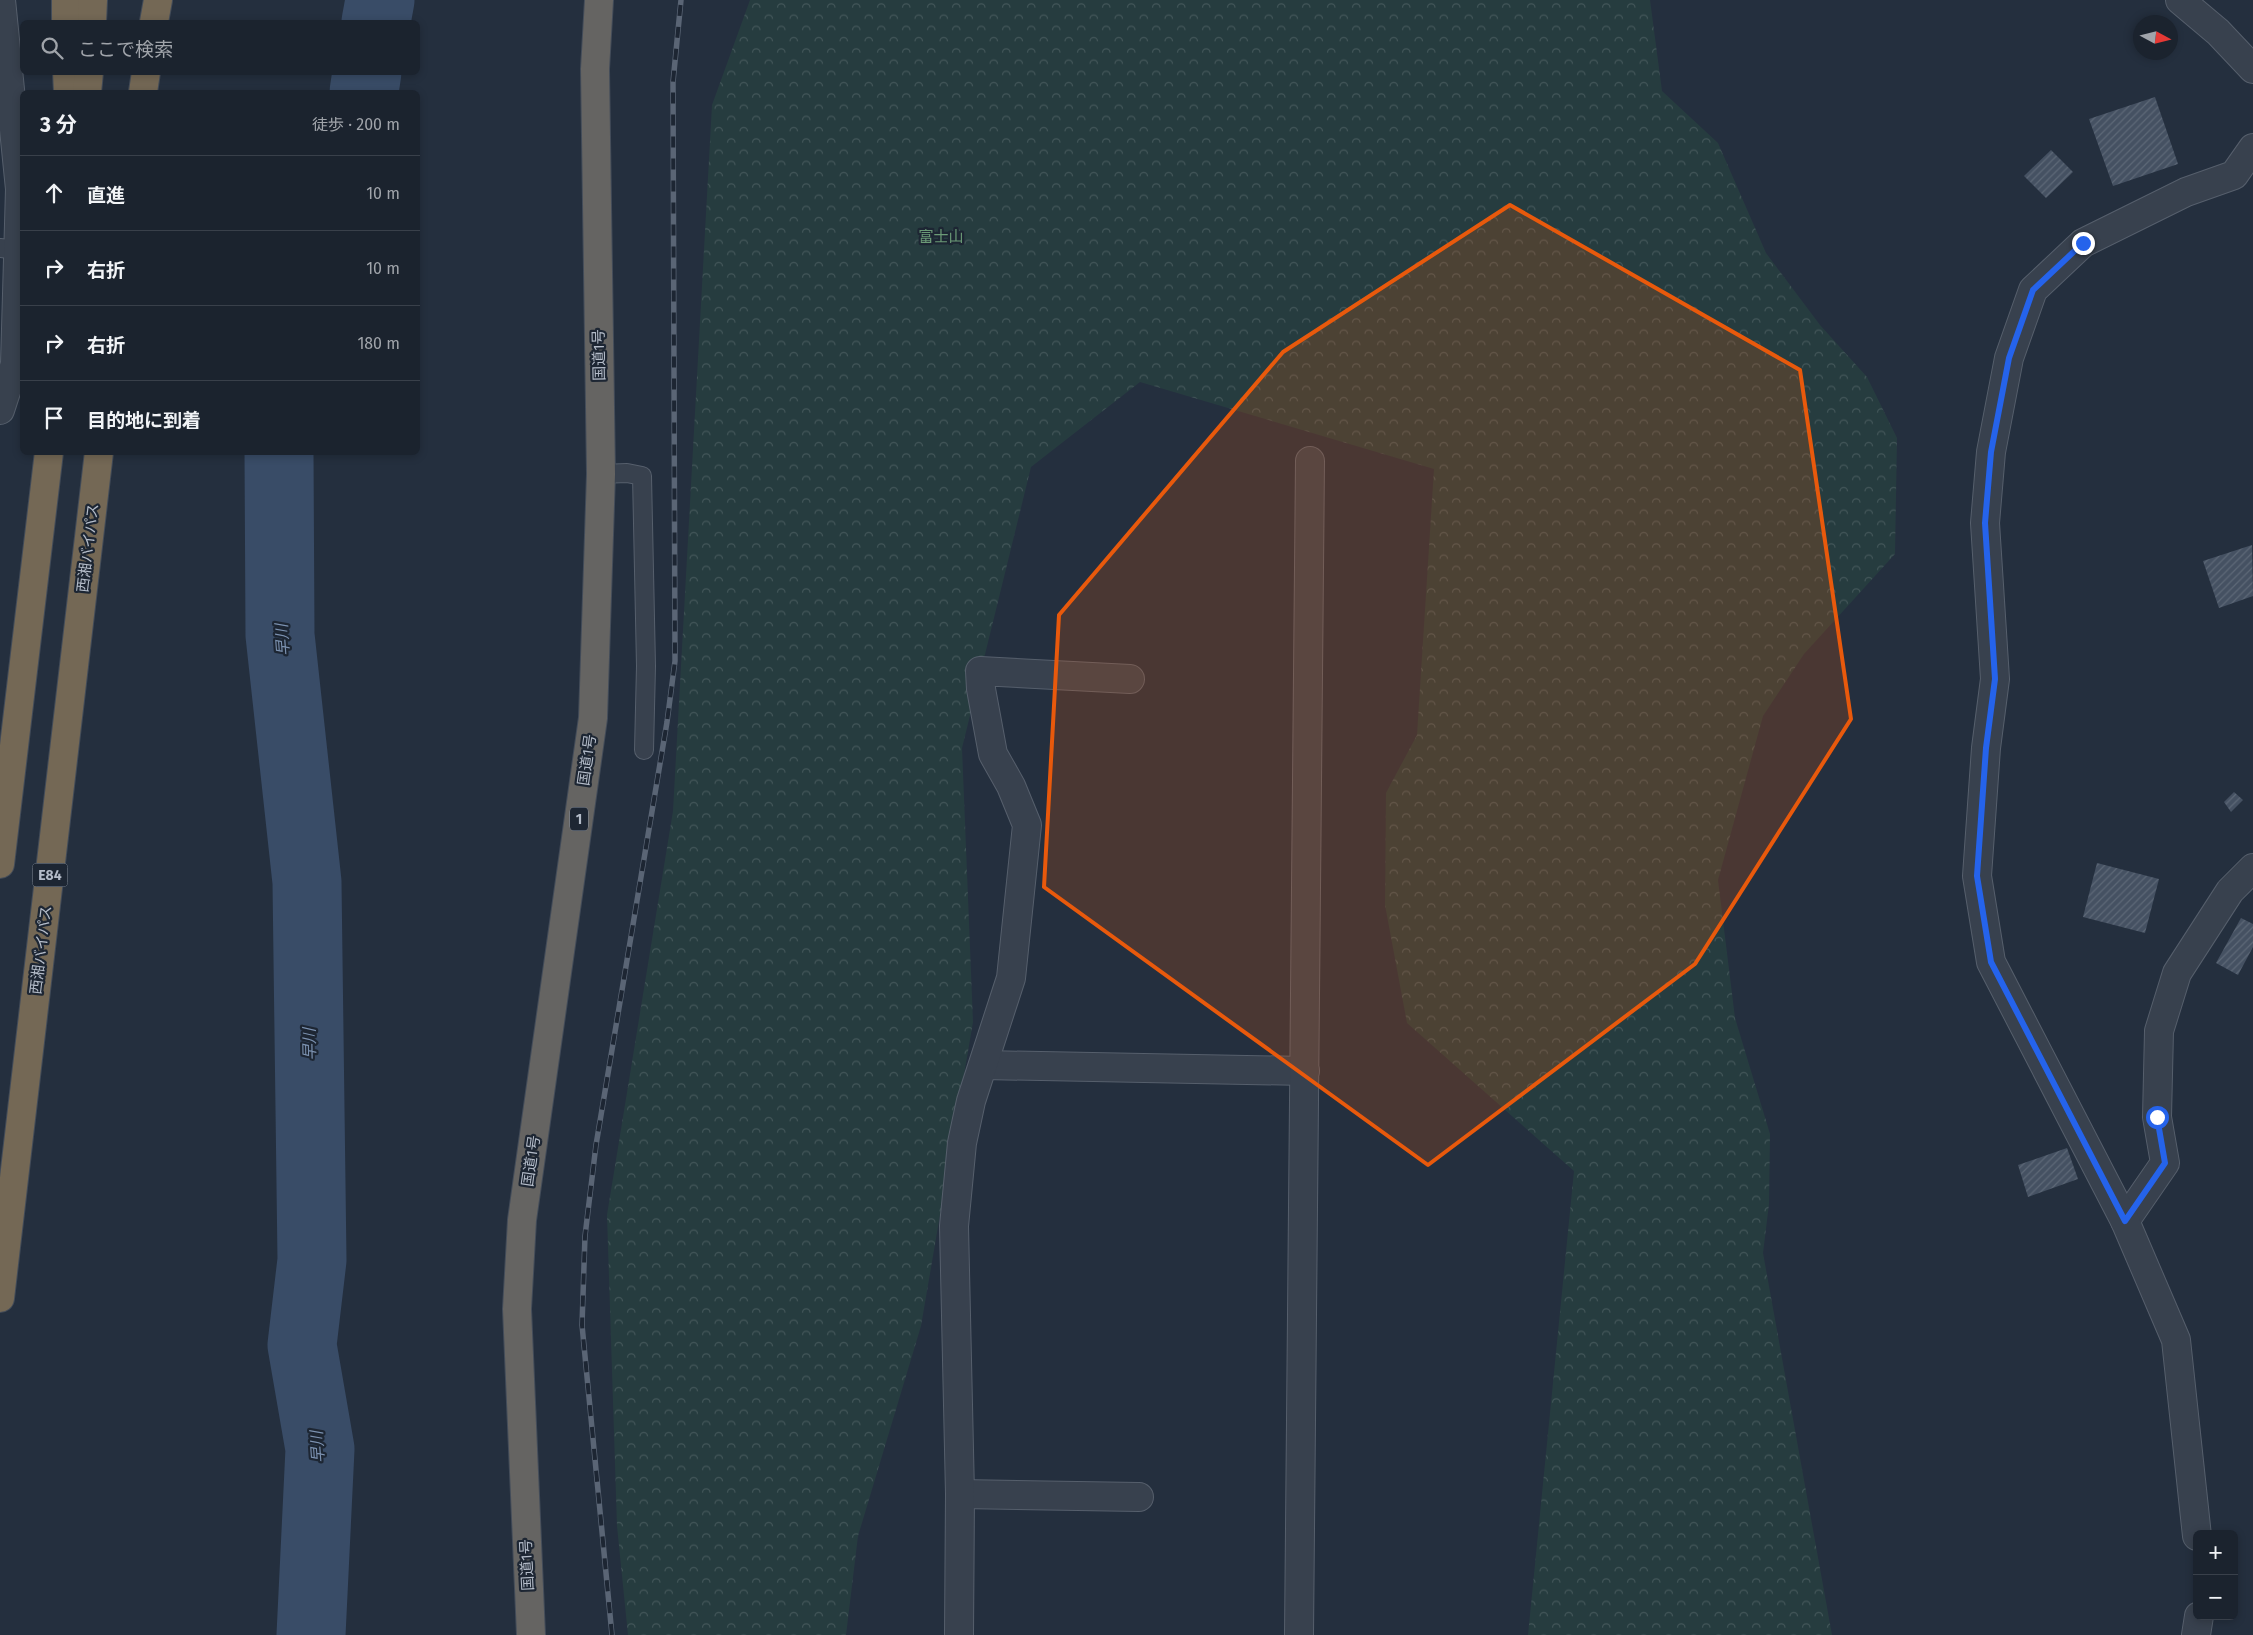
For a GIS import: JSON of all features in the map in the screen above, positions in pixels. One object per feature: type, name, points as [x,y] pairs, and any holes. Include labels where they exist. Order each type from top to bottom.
[{"type":"highway","points":[[66,0],[66,20]]},
{"type":"highway","points":[[92,20],[93,0]]},
{"type":"highway","points":[[143,20],[144,0]]},
{"type":"highway","points":[[154,20],[158,0]]},
{"type":"highway","name":"国道1号","points":[[531,1635],[517,1309],[522,1220],[593,718],[600,474],[595,69],[599,0]]},
{"type":"highway","points":[[67,75],[68,90]]},
{"type":"highway","points":[[87,90],[89,75]]},
{"type":"highway","points":[[139,90],[140,75]]},
{"type":"highway","points":[[143,90],[146,75]]},
{"type":"highway","points":[[0,864],[49,455]]},
{"type":"highway","name":"西湘バイパス","points":[[0,1298],[99,455]]},
{"type":"street","points":[[0,410],[15,364],[9,249],[20,189],[1,0]]},
{"type":"street","points":[[2180,0],[2218,32],[2253,69]]},
{"type":"street","points":[[2196,1530],[2176,1340],[2125,1221],[1991,962],[1977,876],[1986,748],[1995,679],[1985,523],[1991,452],[2009,358],[2033,290],[2083,243],[2186,192],[2234,175],[2253,148]]},
{"type":"street","points":[[1299,1635],[1310,461]]},
{"type":"street","points":[[960,1635],[960,1494],[954,1226],[962,1143],[971,1101],[1011,978],[1027,825],[1011,786],[993,754],[981,689],[980,671],[1130,680]]},
{"type":"street","points":[[2125,1221],[2165,1163],[2157,1117],[2159,1031],[2177,973],[2230,891],[2253,868]]},
{"type":"street","points":[[984,1065],[1305,1071]]},
{"type":"street","points":[[960,1494],[1139,1497]]},
{"type":"street","points":[[2196,1635],[2198,1620]]},
{"type":"lane","points":[[600,474],[627,473],[642,476],[646,666],[644,750]]},
{"type":"highlighted area","points":[[1510,205],[1800,370],[1851,719],[1695,964],[1428,1165],[1044,887],[1059,615],[1283,352]]},
{"type":"green space","name":"富士山","points":[[750,0],[1650,0],[1662,91],[1718,143],[1766,253],[1820,325],[1867,377],[1897,438],[1895,554],[1804,654],[1763,716],[1718,880],[1735,1018],[1770,1134],[1769,1204],[1763,1253],[1832,1635],[1528,1635],[1574,1171],[1407,1023],[1385,905],[1386,793],[1417,735],[1434,469],[1140,382],[1031,467],[962,748],[973,1022],[921,1326],[858,1536],[846,1635],[628,1635],[617,1526],[607,1215],[673,811],[712,105]]},
{"type":"building","points":[[2155,97],[2178,164],[2113,186],[2089,119]]},
{"type":"building","points":[[2051,150],[2073,172],[2046,198],[2024,176]]},
{"type":"building","points":[[2252,545],[2253,596],[2219,608],[2203,561]]},
{"type":"building","points":[[2234,792],[2243,800],[2231,812],[2224,802]]},
{"type":"building","points":[[2097,863],[2159,879],[2145,933],[2083,917]]},
{"type":"building","points":[[2241,918],[2253,924],[2253,947],[2238,975],[2216,963]]},
{"type":"building","points":[[2067,1148],[2078,1179],[2028,1197],[2018,1165]]},
{"type":"waterway","name":"早川","points":[[376,20],[380,0]]},
{"type":"waterway","name":"早川","points":[[364,90],[367,75]]},
{"type":"waterway","name":"早川","points":[[279,455],[280,635],[307,882],[312,1260],[302,1345],[320,1449],[311,1635]]},
{"type":"railway","points":[[612,1635],[582,1325],[585,1236],[596,1145],[667,722],[675,661],[673,82],[681,0]]},
{"type":"route","points":[[2083,243],[2033,290],[2009,358],[1991,452],[1985,523],[1995,679],[1986,748],[1977,876],[1991,962],[2125,1221],[2165,1163],[2157,1117]]}]
